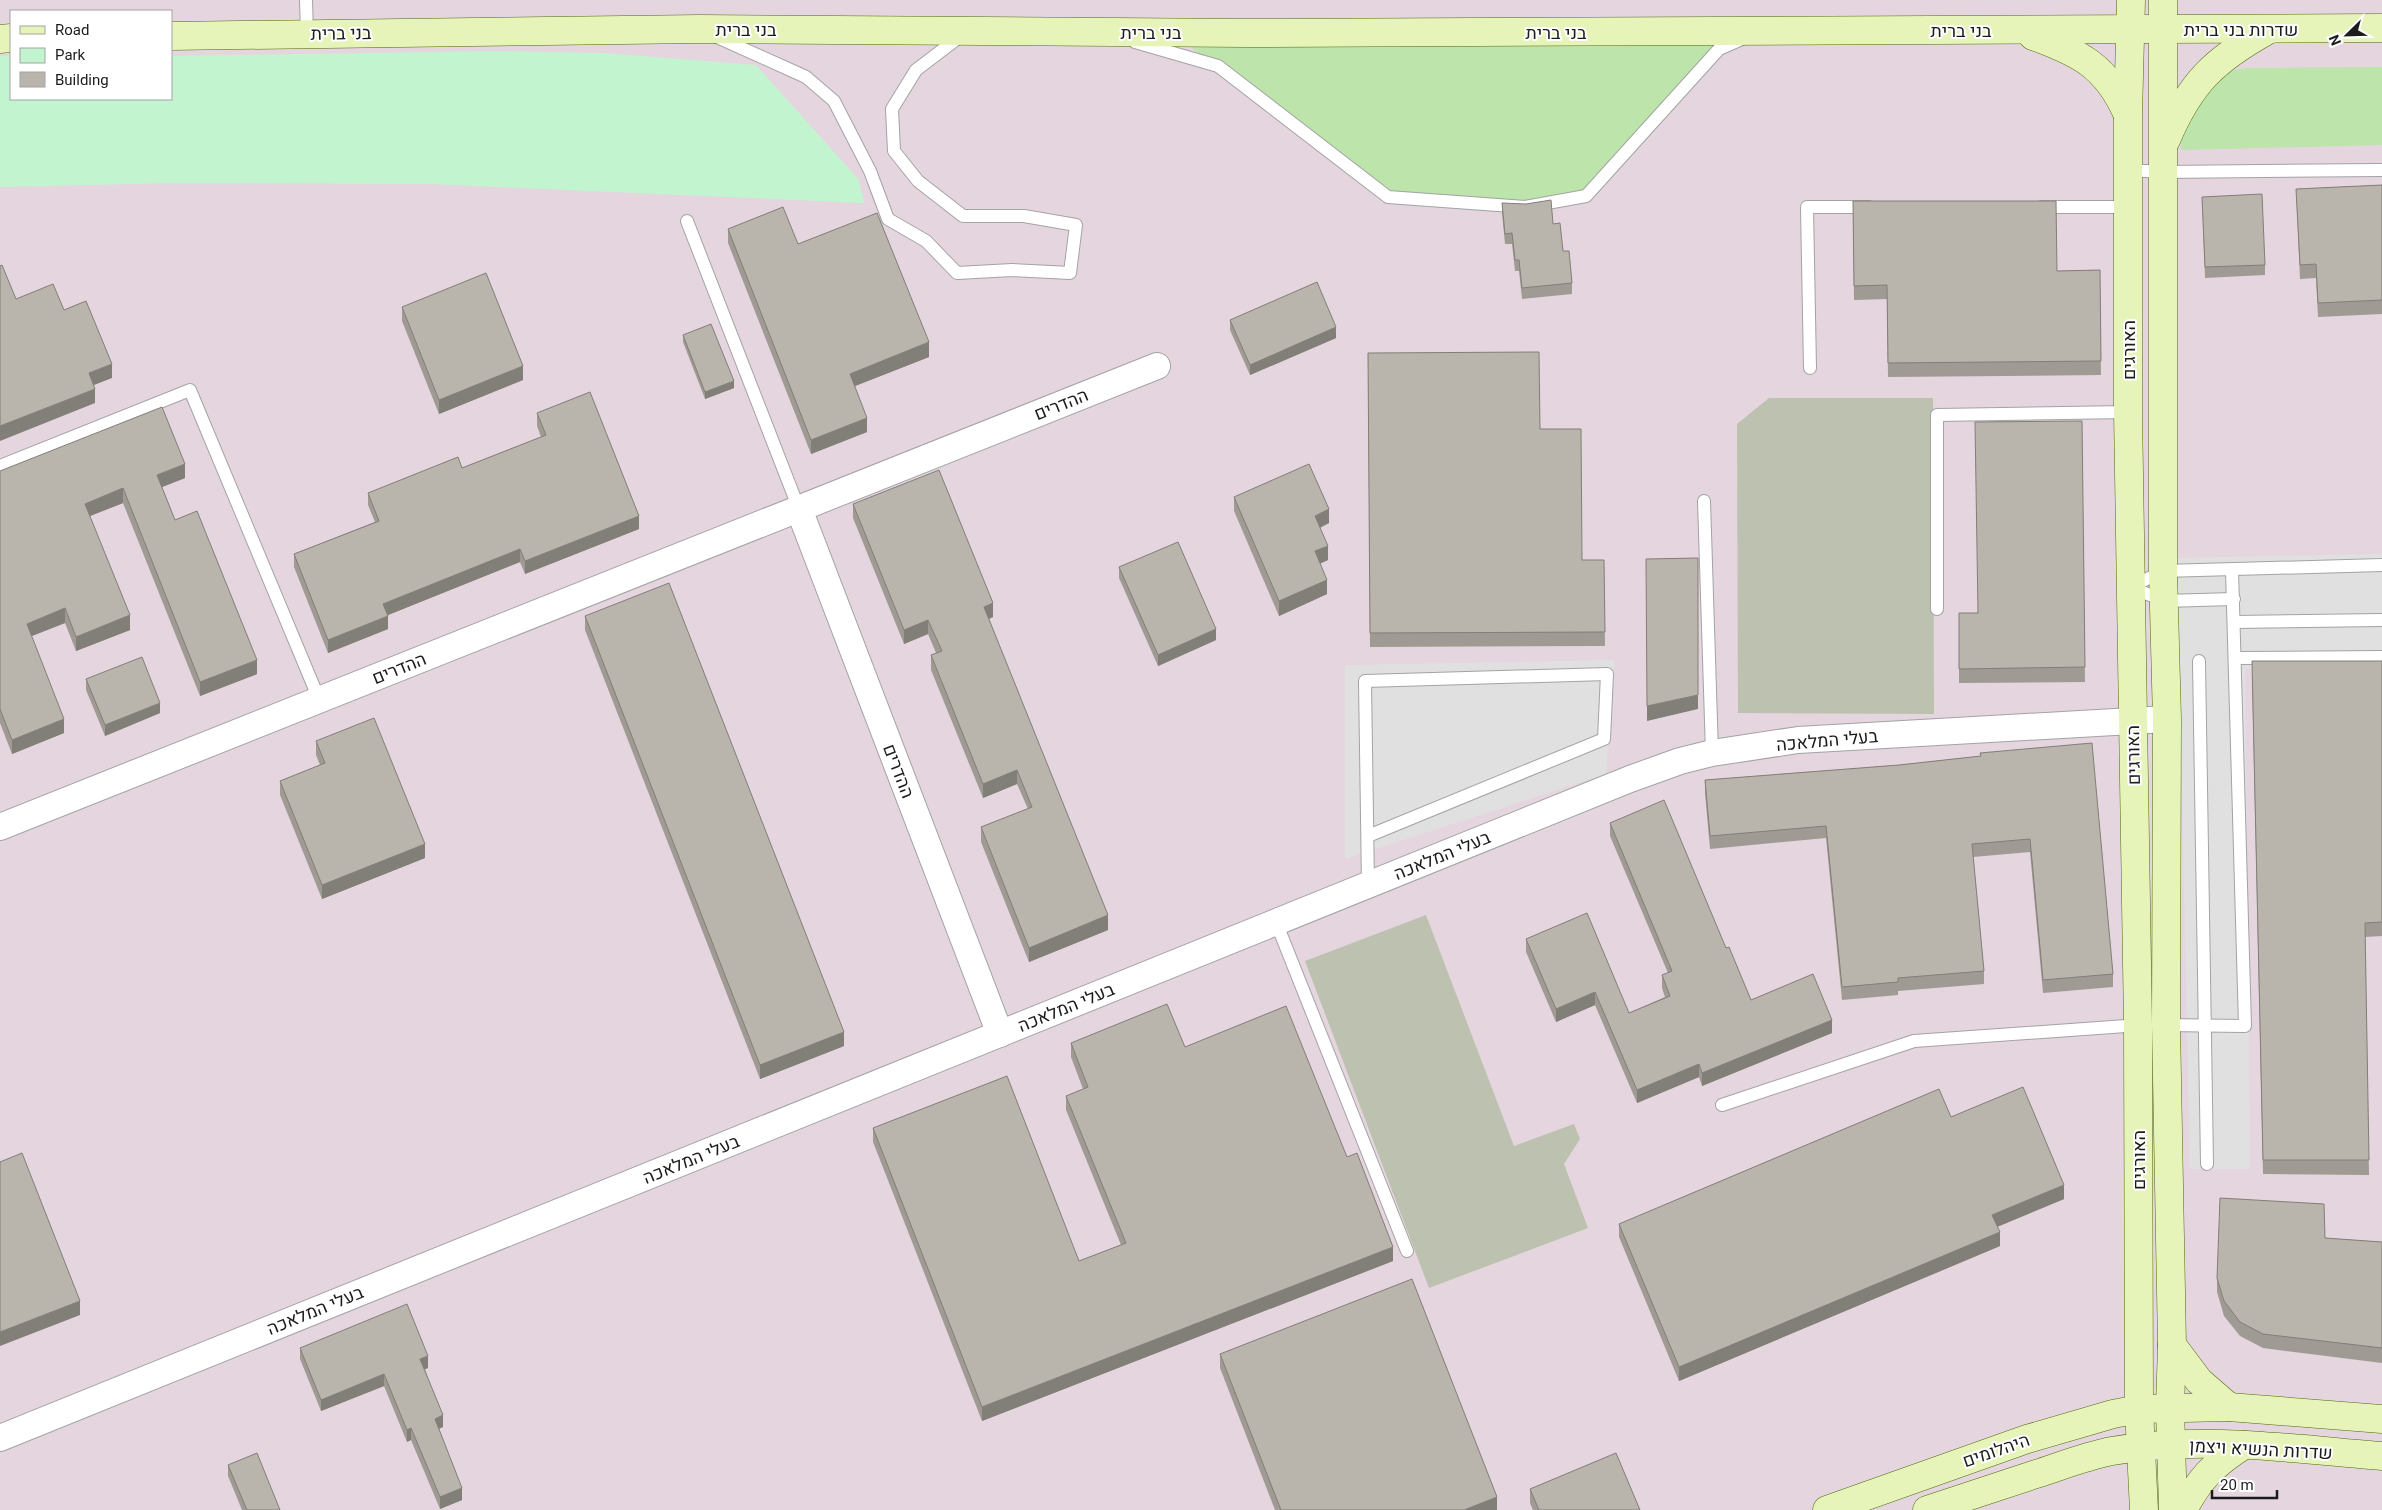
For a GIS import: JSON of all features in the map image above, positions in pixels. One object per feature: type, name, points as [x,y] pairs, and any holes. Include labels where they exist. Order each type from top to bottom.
[{"type":"street","name":"האורגים","points":[[2131,0],[2128,115],[2128,412],[2138,1025],[2139,1410],[2144,1510]]},
{"type":"street","name":"האורגים","points":[[2163,0],[2163,571],[2167,719],[2166,1025],[2172,1345],[2170,1408],[2173,1510]]},
{"type":"street","name":"שדרות בני ברית","points":[[2130,29],[2268,30],[2382,28]]},
{"type":"street","name":"בני ברית","points":[[172,36],[699,29],[1104,32],[2130,29]]},
{"type":"street","points":[[2018,30],[2062,46],[2090,62],[2112,84],[2128,115]]},
{"type":"street","points":[[2162,161],[2180,108],[2202,77],[2222,59],[2268,30]]},
{"type":"street","name":"ההדרים","points":[[0,827],[1157,366]]},
{"type":"street","name":"ההדרים","points":[[799,509],[1000,1034]]},
{"type":"street","name":"בעלי המלאכה","points":[[0,1438],[1630,779],[1680,761],[1712,753],[1798,740],[2167,719]]},
{"type":"street","points":[[2172,1345],[2199,1381],[2229,1407]]},
{"type":"street","points":[[2170,1408],[2229,1407],[2382,1419]]},
{"type":"street","name":"היהלומים","points":[[1827,1510],[2026,1439],[2113,1414],[2170,1408]]},
{"type":"street","points":[[2183,1510],[2191,1494],[2211,1469],[2218,1462],[2244,1445]]},
{"type":"street","name":"שדרות הנשיא ויצמן","points":[[2140,1447],[2244,1445],[2382,1456]]},
{"type":"street","name":"היהלומים","points":[[1927,1510],[2075,1461],[2140,1447]]},
{"type":"lane","points":[[306,0],[307,34]]},
{"type":"lane","points":[[699,29],[806,78],[834,101],[870,171],[888,220],[926,241],[957,273],[1012,270],[1070,273],[1076,225],[1024,216],[963,216],[918,181],[894,152],[892,109],[916,70],[967,31]]},
{"type":"lane","points":[[1104,32],[1218,66],[1388,197],[1525,208],[1586,196],[1719,49],[1760,30]]},
{"type":"lane","points":[[2128,170],[2162,161],[2382,170]]},
{"type":"lane","points":[[1810,368],[1807,207],[1885,207]]},
{"type":"lane","points":[[2031,207],[2128,207]]},
{"type":"lane","points":[[687,221],[799,509]]},
{"type":"lane","points":[[0,466],[190,390],[319,699]]},
{"type":"lane","points":[[1937,609],[1937,415],[2128,412]]},
{"type":"lane","points":[[1704,501],[1712,753]]},
{"type":"lane","points":[[2131,587],[2163,571],[2382,566]]},
{"type":"lane","points":[[1722,1105],[1914,1041],[2138,1025],[2204,1024],[2244,1026],[2232,570]]},
{"type":"lane","points":[[2131,587],[2164,601],[2234,599]]},
{"type":"lane","points":[[2234,622],[2382,620]]},
{"type":"lane","points":[[2235,658],[2382,657]]},
{"type":"lane","points":[[2199,662],[2207,1164]]},
{"type":"lane","points":[[1368,836],[1604,739],[1607,674],[1365,681],[1368,885]]},
{"type":"lane","points":[[1276,922],[1407,1251]]},
{"type":"shaded area","points":[[0,0],[2382,0],[2382,1510],[0,1510]]},
{"type":"shaded area","points":[[1769,398],[1933,398],[1934,714],[1738,713],[1737,424]]},
{"type":"shaded area","points":[[2382,554],[2382,668],[2245,669],[2250,1169],[2190,1169],[2177,558]]},
{"type":"shaded area","points":[[1615,660],[1606,774],[1345,859],[1345,665]]},
{"type":"shaded area","points":[[1426,915],[1514,1146],[1574,1124],[1580,1139],[1564,1164],[1588,1228],[1429,1288],[1305,961]]},
{"type":"green space","points":[[1695,31],[1719,49],[1586,196],[1525,207],[1388,197],[1171,32]]},
{"type":"green space","points":[[496,51],[603,53],[756,65],[859,180],[864,203],[430,184],[173,183],[0,187],[0,56],[10,56],[10,100],[172,100],[172,56]]},
{"type":"green space","points":[[2382,67],[2382,145],[2181,150],[2182,136],[2196,100],[2229,71],[2246,68]]},
{"type":"building","points":[[2382,185],[2382,300],[2318,303],[2316,264],[2300,265],[2296,189]]},
{"type":"building","points":[[2262,194],[2265,265],[2205,267],[2202,197]]},
{"type":"building","points":[[1551,200],[1553,224],[1560,223],[1563,251],[1569,251],[1572,283],[1522,288],[1519,260],[1515,260],[1512,233],[1505,234],[1502,203],[1526,204]]},
{"type":"building","points":[[1853,201],[2056,201],[2057,271],[2100,270],[2101,361],[1888,363],[1887,285],[1854,286]]},
{"type":"building","points":[[783,207],[798,244],[877,213],[929,342],[850,374],[867,418],[811,440],[728,229]]},
{"type":"building","points":[[2,265],[16,299],[53,284],[64,310],[86,301],[112,364],[89,373],[95,389],[0,426],[0,266]]},
{"type":"building","points":[[486,273],[523,366],[439,400],[402,307]]},
{"type":"building","points":[[1317,282],[1336,327],[1250,365],[1230,320]]},
{"type":"building","points":[[711,324],[734,381],[705,392],[683,335]]},
{"type":"building","points":[[1539,352],[1540,429],[1581,429],[1582,560],[1604,560],[1605,632],[1370,633],[1368,353]]},
{"type":"building","points":[[590,392],[639,516],[525,561],[520,549],[383,604],[388,616],[328,640],[294,554],[379,521],[368,493],[458,457],[462,468],[546,435],[537,413]]},
{"type":"building","points":[[162,407],[185,464],[157,475],[175,520],[197,511],[257,660],[200,682],[123,488],[85,504],[130,615],[76,637],[65,608],[27,624],[64,719],[12,740],[0,709],[0,471]]},
{"type":"building","points":[[2082,421],[2085,667],[1959,669],[1959,613],[1978,613],[1975,422]]},
{"type":"building","points":[[1309,464],[1329,509],[1315,516],[1328,546],[1315,551],[1327,580],[1279,601],[1234,497]]},
{"type":"building","points":[[939,470],[993,603],[984,607],[1108,915],[1029,948],[981,827],[1032,807],[1017,770],[983,784],[931,655],[942,651],[928,620],[904,630],[853,504]]},
{"type":"building","points":[[1178,542],[1216,629],[1158,655],[1119,567]]},
{"type":"building","points":[[1698,558],[1698,695],[1647,706],[1646,559]]},
{"type":"building","points":[[669,583],[844,1032],[760,1065],[585,616]]},
{"type":"building","points":[[142,657],[160,703],[105,725],[86,679]]},
{"type":"building","points":[[2252,661],[2382,661],[2382,922],[2365,923],[2369,1160],[2263,1160]]},
{"type":"building","points":[[374,718],[425,844],[322,885],[280,781],[325,763],[316,741]]},
{"type":"building","points":[[2092,743],[2113,974],[2043,980],[2030,839],[1972,844],[1984,971],[1898,978],[1898,982],[1842,987],[1826,826],[1710,836],[1705,780],[1899,765],[1981,756],[1980,753]]},
{"type":"building","points":[[1664,800],[1726,948],[1729,947],[1751,1000],[1813,974],[1832,1020],[1702,1073],[1699,1064],[1637,1090],[1595,992],[1556,1009],[1526,939],[1587,913],[1629,1013],[1670,996],[1662,975],[1672,971],[1610,823]]},
{"type":"building","points":[[1167,1004],[1185,1047],[1286,1006],[1347,1157],[1357,1153],[1393,1247],[982,1407],[873,1128],[1007,1076],[1079,1261],[1126,1243],[1066,1096],[1088,1087],[1071,1043]]},
{"type":"building","points":[[2023,1087],[2064,1185],[1992,1215],[2000,1232],[1679,1367],[1619,1224],[1939,1089],[1951,1117]]},
{"type":"building","points":[[22,1153],[80,1301],[0,1332],[0,1162]]},
{"type":"building","points":[[2220,1198],[2324,1204],[2325,1238],[2382,1242],[2382,1348],[2263,1334],[2240,1322],[2224,1301],[2217,1278]]},
{"type":"building","points":[[1412,1279],[1497,1497],[1464,1510],[1281,1510],[1220,1354]]},
{"type":"building","points":[[407,1304],[428,1356],[420,1359],[443,1415],[435,1419],[462,1488],[440,1497],[411,1428],[407,1430],[384,1374],[321,1400],[300,1348]]},
{"type":"building","points":[[257,1453],[280,1510],[247,1510],[228,1465]]},
{"type":"building","points":[[1616,1453],[1640,1510],[1539,1510],[1530,1489]]}]
